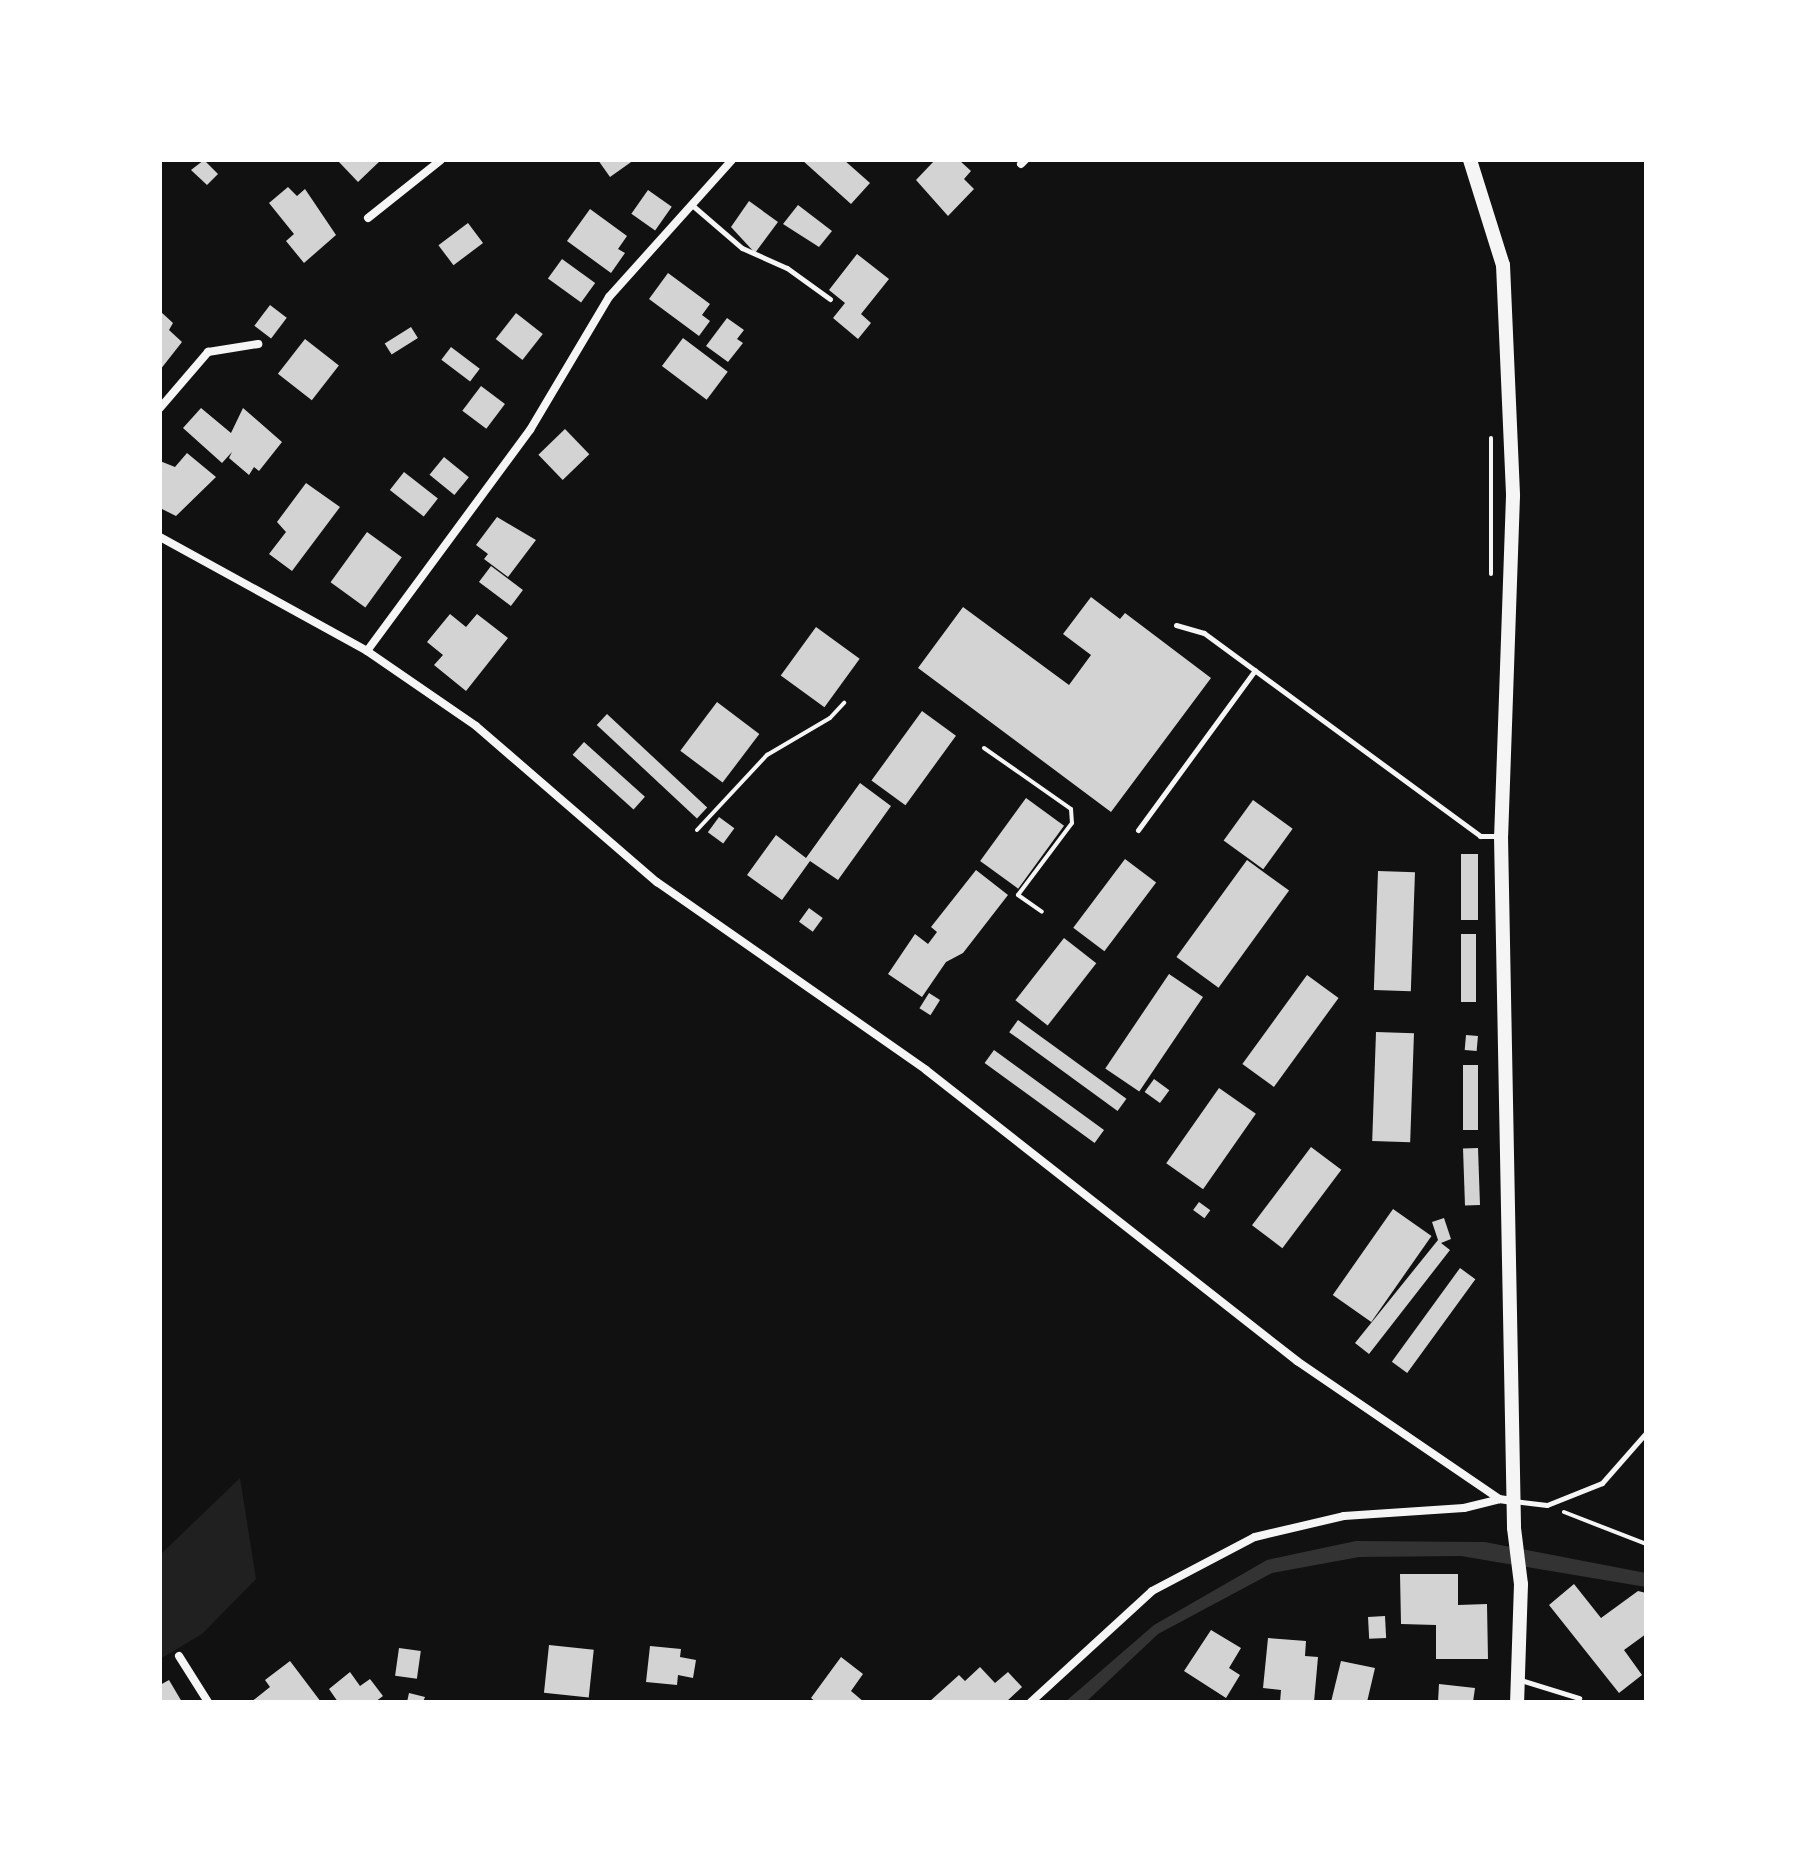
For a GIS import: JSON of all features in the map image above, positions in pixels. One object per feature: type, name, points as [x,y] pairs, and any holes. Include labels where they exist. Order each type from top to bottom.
[{"type":"main road","points":[[1470,160],[1504,280],[1513,496],[1501,836],[1506,1500],[1514,1528],[1521,1584],[1521,1680],[1517,1702]]},
{"type":"street","points":[[368,218],[430,163],[441,160]]},
{"type":"street","points":[[367,651],[530,430],[609,297],[732,160]]},
{"type":"street","points":[[160,408],[208,352],[258,344]]},
{"type":"street","points":[[160,537],[367,651],[476,726],[668,890],[926,1070],[1297,1361],[1506,1500]]},
{"type":"street","points":[[1031,1702],[1152,1591],[1255,1537],[1344,1516],[1464,1508],[1506,1500]]},
{"type":"street","points":[[179,1656],[208,1702]]},
{"type":"lane","points":[[692,205],[742,248],[787,268],[830,299]]},
{"type":"lane","points":[[1176,625],[1204,633],[1480,836],[1501,836]]},
{"type":"lane","points":[[1138,830],[1255,670]]},
{"type":"lane","points":[[1506,1500],[1547,1505],[1602,1483],[1646,1433]]},
{"type":"lane","points":[[1521,1680],[1579,1698]]},
{"type":"path","points":[[697,830],[767,755],[830,718],[844,703]]},
{"type":"path","points":[[984,748],[1071,809],[1072,823],[1018,895],[1042,912]]},
{"type":"path","points":[[1547,1505],[1646,1544]]},
{"type":"shaded area","points":[[240,1478],[256,1579],[202,1634],[160,1659],[160,1549],[161,1554]]},
{"type":"shaded area","points":[[1356,1541],[1485,1542],[1646,1573],[1646,1587],[1461,1556],[1359,1557],[1272,1573],[1158,1634],[1086,1702],[1065,1702],[1154,1625],[1267,1560]]},
{"type":"building","points":[[204,160],[218,174],[207,185],[191,170]]},
{"type":"building","points":[[341,160],[381,160],[358,182],[339,162]]},
{"type":"building","points":[[598,160],[634,160],[610,177]]},
{"type":"building","points":[[802,160],[844,160],[870,183],[851,204]]},
{"type":"building","points":[[935,160],[959,160],[971,171],[964,179],[974,189],[948,216],[916,180]]},
{"type":"building","points":[[288,187],[297,196],[305,189],[336,235],[304,263],[286,241],[294,234],[269,203]]},
{"type":"building","points":[[648,190],[672,207],[655,230],[631,214]]},
{"type":"building","points":[[749,201],[778,222],[755,253],[731,227]]},
{"type":"building","points":[[798,205],[832,231],[819,247],[783,224]]},
{"type":"building","points":[[590,209],[627,236],[618,249],[625,253],[611,273],[567,241]]},
{"type":"building","points":[[468,223],[483,243],[453,265],[438,245]]},
{"type":"building","points":[[857,254],[889,279],[861,314],[871,323],[858,339],[833,318],[845,303],[829,290]]},
{"type":"building","points":[[562,259],[595,283],[581,303],[548,278]]},
{"type":"building","points":[[668,273],[710,304],[702,315],[710,321],[699,336],[649,299]]},
{"type":"building","points":[[270,305],[287,318],[271,338],[254,326]]},
{"type":"building","points":[[160,311],[173,323],[169,330],[182,342],[160,370]]},
{"type":"building","points":[[516,313],[543,334],[522,360],[496,339]]},
{"type":"building","points":[[727,318],[744,330],[737,339],[743,343],[728,362],[706,346]]},
{"type":"building","points":[[411,327],[418,338],[392,354],[385,343]]},
{"type":"building","points":[[683,338],[728,372],[707,400],[662,366]]},
{"type":"building","points":[[305,339],[339,365],[312,400],[278,374]]},
{"type":"building","points":[[451,347],[480,369],[470,381],[441,360]]},
{"type":"building","points":[[481,386],[505,404],[486,429],[462,411]]},
{"type":"building","points":[[201,408],[231,433],[243,408],[282,442],[259,471],[254,467],[249,475],[229,458],[232,452],[222,463],[183,428]]},
{"type":"building","points":[[565,429],[589,454],[563,480],[538,455]]},
{"type":"building","points":[[187,453],[216,477],[176,516],[160,508],[160,461],[175,467]]},
{"type":"building","points":[[444,457],[469,477],[454,495],[430,475]]},
{"type":"building","points":[[404,472],[438,498],[424,517],[390,490]]},
{"type":"building","points":[[306,483],[340,507],[292,571],[269,554],[286,532],[277,522]]},
{"type":"building","points":[[497,517],[536,540],[508,577],[484,559],[488,554],[476,545]]},
{"type":"building","points":[[367,532],[402,557],[365,607],[331,582]]},
{"type":"building","points":[[491,566],[523,590],[511,606],[479,582]]},
{"type":"building","points":[[1091,597],[1120,619],[1125,613],[1211,678],[1111,812],[918,668],[963,607],[1069,685],[1091,655],[1063,634]]},
{"type":"building","points":[[450,614],[466,627],[477,614],[508,638],[466,691],[434,665],[443,655],[427,642]]},
{"type":"building","points":[[816,627],[860,659],[824,707],[781,676]]},
{"type":"building","points":[[717,702],[759,734],[723,783],[680,751]]},
{"type":"building","points":[[922,711],[956,736],[905,805],[871,781]]},
{"type":"building","points":[[607,714],[707,807],[697,818],[597,725]]},
{"type":"building","points":[[584,742],[645,797],[634,810],[573,755]]},
{"type":"building","points":[[860,783],[891,806],[838,880],[810,861],[782,900],[747,875],[776,835],[806,858]]},
{"type":"building","points":[[1026,798],[1064,826],[1018,889],[980,861]]},
{"type":"building","points":[[1253,800],[1293,829],[1263,869],[1224,840]]},
{"type":"building","points":[[719,817],[734,828],[723,844],[708,832]]},
{"type":"building","points":[[1461,854],[1478,854],[1478,920],[1461,920]]},
{"type":"building","points":[[1125,859],[1156,882],[1104,951],[1073,928]]},
{"type":"building","points":[[1247,860],[1289,891],[1219,988],[1176,957]]},
{"type":"building","points":[[976,870],[1008,895],[963,953],[946,962],[922,997],[888,974],[915,934],[928,944],[937,932],[931,927]]},
{"type":"building","points":[[1378,871],[1415,872],[1411,991],[1374,990]]},
{"type":"building","points":[[809,908],[823,918],[813,932],[799,922]]},
{"type":"building","points":[[1461,934],[1476,934],[1476,1002],[1461,1002]]},
{"type":"building","points":[[1064,938],[1096,963],[1048,1025],[1015,1000]]},
{"type":"building","points":[[1169,974],[1203,997],[1139,1091],[1105,1069]]},
{"type":"building","points":[[1307,975],[1339,998],[1274,1087],[1242,1064]]},
{"type":"building","points":[[929,993],[940,1000],[930,1015],[919,1008]]},
{"type":"building","points":[[1018,1020],[1126,1099],[1118,1111],[1009,1032]]},
{"type":"building","points":[[1376,1032],[1414,1033],[1410,1142],[1372,1141]]},
{"type":"building","points":[[1466,1035],[1478,1036],[1477,1051],[1465,1050]]},
{"type":"building","points":[[994,1050],[1104,1130],[1095,1143],[985,1063]]},
{"type":"building","points":[[1463,1065],[1478,1065],[1478,1130],[1463,1130]]},
{"type":"building","points":[[1154,1079],[1169,1090],[1160,1103],[1145,1092]]},
{"type":"building","points":[[1219,1088],[1256,1114],[1203,1189],[1166,1163]]},
{"type":"building","points":[[1311,1147],[1341,1170],[1282,1248],[1252,1225]]},
{"type":"building","points":[[1478,1148],[1480,1205],[1465,1205],[1463,1149]]},
{"type":"building","points":[[1199,1202],[1210,1210],[1204,1218],[1193,1210]]},
{"type":"building","points":[[1393,1209],[1432,1236],[1371,1322],[1333,1295]]},
{"type":"building","points":[[1444,1218],[1451,1239],[1441,1243],[1450,1250],[1369,1354],[1355,1343],[1438,1240],[1432,1222]]},
{"type":"building","points":[[1460,1268],[1475,1279],[1407,1373],[1392,1362]]},
{"type":"building","points":[[1400,1574],[1458,1574],[1458,1605],[1487,1604],[1488,1659],[1436,1659],[1436,1625],[1401,1624]]},
{"type":"building","points":[[1574,1584],[1601,1618],[1638,1591],[1646,1593],[1646,1634],[1624,1650],[1642,1675],[1619,1693],[1549,1605]]},
{"type":"building","points":[[1385,1616],[1386,1638],[1369,1639],[1368,1617]]},
{"type":"building","points":[[1211,1630],[1241,1648],[1229,1668],[1240,1675],[1226,1698],[1184,1671]]},
{"type":"building","points":[[1268,1638],[1306,1641],[1305,1656],[1318,1657],[1314,1702],[1280,1702],[1281,1690],[1263,1688]]},
{"type":"building","points":[[549,1645],[594,1650],[589,1697],[544,1693]]},
{"type":"building","points":[[650,1646],[681,1649],[680,1657],[696,1660],[693,1678],[678,1675],[677,1685],[646,1682]]},
{"type":"building","points":[[399,1648],[421,1651],[417,1679],[395,1676]]},
{"type":"building","points":[[841,1657],[863,1674],[851,1691],[864,1702],[816,1702],[811,1698]]},
{"type":"building","points":[[290,1661],[321,1702],[251,1702],[270,1687],[265,1680]]},
{"type":"building","points":[[1341,1661],[1375,1668],[1367,1702],[1331,1702]]},
{"type":"building","points":[[980,1667],[995,1683],[1008,1672],[1022,1687],[1006,1702],[929,1702],[959,1675],[965,1681]]},
{"type":"building","points":[[350,1672],[360,1686],[370,1679],[383,1696],[375,1702],[338,1702],[329,1689]]},
{"type":"building","points":[[169,1680],[182,1702],[160,1702],[160,1685]]},
{"type":"building","points":[[1439,1684],[1475,1688],[1473,1702],[1438,1702]]},
{"type":"building","points":[[409,1693],[425,1697],[423,1702],[407,1702]]}]
